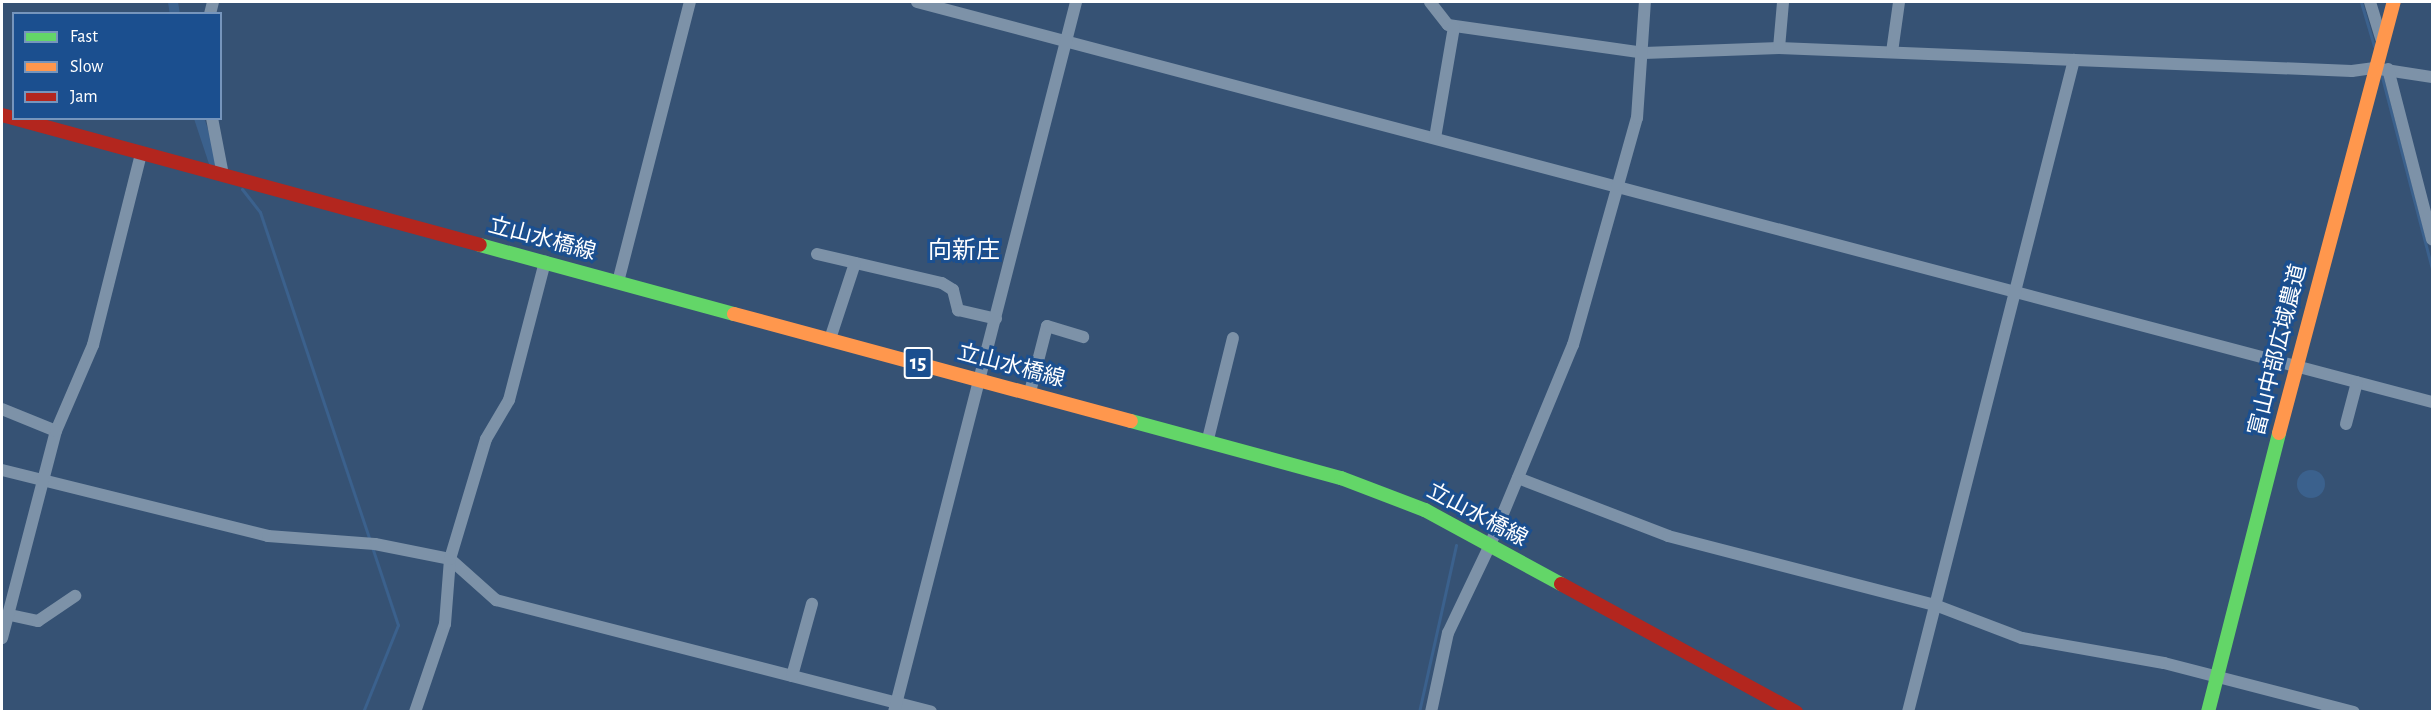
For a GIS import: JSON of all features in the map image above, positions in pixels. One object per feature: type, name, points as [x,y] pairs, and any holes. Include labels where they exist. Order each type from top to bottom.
[{"type":"main road","name":"富山中部広域農道","points":[[2208,711],[2373,68],[2394,2]]},
{"type":"main road","name":"立山水橋線","points":[[26,120],[141,154],[1208,439],[1389,495],[1490,545],[1796,711]]},
{"type":"street","points":[[618,282],[690,2]]},
{"type":"street","points":[[917,2],[2433,402]]},
{"type":"street","points":[[895,707],[1077,2]]},
{"type":"street","points":[[1430,2],[1454,27],[1644,52],[1779,48],[2352,71],[2373,68],[2433,77]]},
{"type":"street","points":[[1431,711],[1448,633],[1490,545],[1573,345],[1637,118],[1644,52],[1645,2]]},
{"type":"street","points":[[1779,48],[1783,2]]},
{"type":"street","points":[[1892,52],[1899,2]]},
{"type":"street","points":[[2370,2],[2381,39]]},
{"type":"street","points":[[1435,138],[1454,27]]},
{"type":"street","points":[[1908,711],[2074,60]]},
{"type":"street","points":[[2388,69],[2432,238]]},
{"type":"street","points":[[212,120],[224,175]]},
{"type":"street","points":[[2,638],[56,430],[93,345],[141,154]]},
{"type":"street","points":[[817,254],[942,283],[953,290],[958,310],[996,320]]},
{"type":"street","points":[[415,711],[445,624],[450,559],[486,439],[509,400],[545,262]]},
{"type":"street","points":[[830,339],[855,263]]},
{"type":"street","points":[[1030,392],[1047,326],[1083,337]]},
{"type":"street","points":[[1208,439],[1233,338]]},
{"type":"street","points":[[2346,424],[2357,382]]},
{"type":"street","points":[[2,408],[56,430]]},
{"type":"street","points":[[2,470],[268,537],[375,544],[450,559],[496,600],[792,676],[895,707],[931,711]]},
{"type":"street","points":[[1518,478],[1668,536],[1935,605],[2022,638],[2100,650],[2354,711]]},
{"type":"street","points":[[9,615],[38,621],[75,596]]},
{"type":"street","points":[[792,676],[812,603]]},
{"type":"water","points":[[2311,470],[2321,474],[2325,484],[2321,494],[2311,498],[2301,494],[2297,484],[2301,474]]},
{"type":"waterway","points":[[173,2],[175,12]]},
{"type":"waterway","points":[[2361,2],[2374,46]]},
{"type":"waterway","points":[[2381,73],[2432,269]]},
{"type":"waterway","points":[[200,120],[215,166]]},
{"type":"waterway","points":[[242,189],[260,212],[370,541]]},
{"type":"waterway","points":[[1419,712],[1456,545]]},
{"type":"waterway","points":[[363,712],[398,625],[372,547]]},
{"type":"traffic: fast","points":[[480,245],[734,314]]},
{"type":"traffic: fast","points":[[1131,421],[1341,478],[1425,510],[1561,584]]},
{"type":"traffic: fast","points":[[2208,712],[2279,433]]},
{"type":"traffic: slow","points":[[2279,433],[2394,2]]},
{"type":"traffic: slow","points":[[734,314],[1131,421]]},
{"type":"traffic: jam","points":[[2,115],[12,118]]},
{"type":"traffic: jam","points":[[20,120],[480,245]]},
{"type":"traffic: jam","points":[[1561,584],[1796,712]]},
{"type":"district","name":"向新庄","points":[[964,252]]}]
